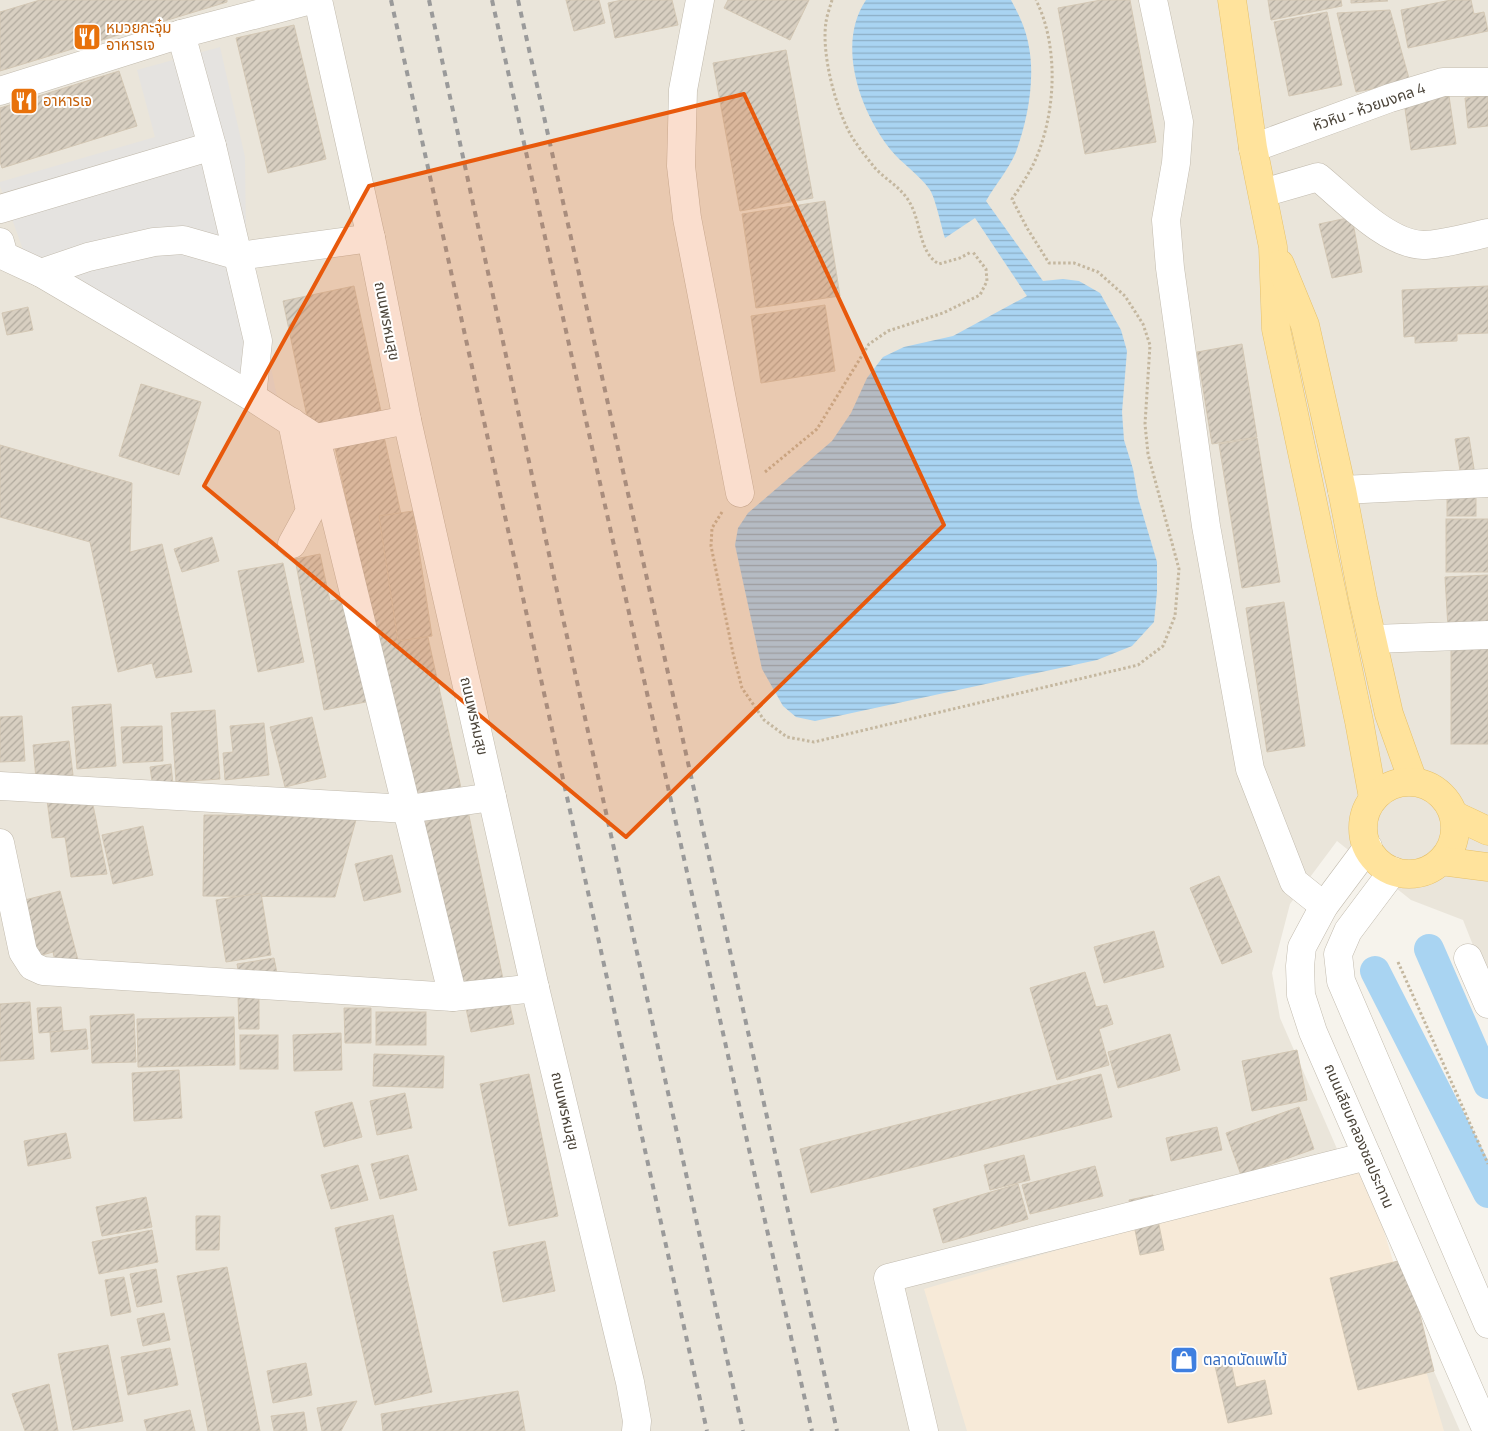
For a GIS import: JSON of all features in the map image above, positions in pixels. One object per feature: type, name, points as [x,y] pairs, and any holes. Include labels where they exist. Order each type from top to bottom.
[{"type":"main road","points":[[1232,0],[1253,148],[1273,247],[1276,329],[1374,798]]},
{"type":"main road","points":[[1273,247],[1305,324],[1389,714],[1414,782]]},
{"type":"main road","points":[[1414,782],[1428,785],[1441,793],[1450,805],[1454,815],[1456,833],[1451,849],[1441,861],[1428,870],[1412,874],[1393,871],[1383,865],[1371,854],[1364,840],[1363,826],[1366,811],[1374,798],[1385,788],[1399,783],[1414,782]]},
{"type":"main road","points":[[1454,815],[1488,831]]},
{"type":"main road","points":[[1441,861],[1488,867]]},
{"type":"street","points":[[0,90],[181,34],[311,0]]},
{"type":"street","name":"ถนนพรหมสุข","points":[[318,0],[371,238],[407,420],[535,988],[630,1382],[637,1421],[636,1431]]},
{"type":"street","points":[[700,0],[683,90],[681,166],[687,218],[740,493]]},
{"type":"street","points":[[1153,0],[1179,122],[1176,163],[1166,220],[1170,268],[1206,526],[1250,769],[1294,882],[1324,906]]},
{"type":"street","points":[[181,34],[212,146],[258,341],[252,397]]},
{"type":"street","name":"หัวหิน - ห้วยมงคล 4","points":[[1253,148],[1390,98],[1443,82],[1488,82]]},
{"type":"street","points":[[0,209],[212,146]]},
{"type":"street","points":[[1262,193],[1318,177],[1382,231],[1406,243],[1425,245],[1488,233]]},
{"type":"street","points":[[41,273],[88,257],[154,242],[183,240],[239,256],[371,238]]},
{"type":"street","points":[[0,242],[4,256],[41,273],[252,397],[316,438],[453,997]]},
{"type":"street","points":[[316,438],[407,420]]},
{"type":"street","points":[[292,422],[310,512],[292,544]]},
{"type":"street","points":[[1342,490],[1488,483]]},
{"type":"street","points":[[1373,639],[1488,634]]},
{"type":"street","points":[[0,786],[408,809],[492,797]]},
{"type":"street","points":[[0,843],[24,952],[32,966],[44,971],[453,997],[535,988]]},
{"type":"street","name":"ถนนเลียบคลองชลประทาน","points":[[1368,847],[1324,906],[1302,947],[1300,966],[1301,995],[1314,1032],[1487,1431]]},
{"type":"street","points":[[1393,871],[1348,931],[1338,954],[1341,980],[1488,1324]]},
{"type":"street","points":[[1468,958],[1488,1004]]},
{"type":"street","points":[[924,1431],[888,1278],[1367,1156]]},
{"type":"path","points":[[832,0],[826,24],[826,52],[835,96],[852,136],[877,170],[902,191],[910,203],[926,251],[932,260],[939,264],[960,258],[971,251],[986,270],[987,281],[980,295],[943,313],[888,331],[869,344],[816,429],[740,493],[723,510],[712,528],[711,546],[742,688],[764,720],[787,737],[814,742],[1138,666],[1163,646],[1175,616],[1179,569],[1148,454],[1145,424],[1150,345],[1143,324],[1125,296],[1098,272],[1074,263],[1049,263],[1012,200],[1032,166],[1042,143],[1050,112],[1052,70],[1049,39],[1042,11],[1036,0]]},
{"type":"path","points":[[1398,962],[1488,1164]]},
{"type":"highlighted area","points":[[744,94],[944,525],[626,837],[204,486],[369,186]]},
{"type":"shaded area","points":[[0,0],[1488,0],[1488,983],[1463,920],[1411,900],[1337,841],[1290,904],[1272,973],[1280,1018],[1460,1431],[0,1431]]},
{"type":"shaded area","points":[[220,47],[245,157],[246,243],[278,402],[25,255],[0,186],[0,182],[155,137],[137,70]]},
{"type":"shaded area","name":"ตลาดนัดแพไม้","points":[[1363,1161],[1444,1431],[967,1431],[924,1289]]},
{"type":"water","points":[[866,0],[1011,0],[1021,20],[1030,55],[1030,98],[1016,152],[1010,165],[986,201],[1043,281],[1063,279],[1079,281],[1100,293],[1121,330],[1127,351],[1122,412],[1124,440],[1133,469],[1138,498],[1157,562],[1157,592],[1154,622],[1132,646],[1097,660],[815,721],[796,717],[783,706],[762,669],[735,545],[738,528],[748,513],[832,441],[851,413],[867,378],[883,357],[904,347],[953,336],[1027,296],[975,218],[945,238],[930,190],[890,149],[869,116],[861,97],[852,56],[853,36],[857,17]]},
{"type":"building","points":[[40,0],[227,0],[227,2],[0,71],[0,12]]},
{"type":"building","points":[[566,0],[599,0],[605,23],[574,31]]},
{"type":"building","points":[[622,0],[672,0],[678,25],[615,38],[608,3]]},
{"type":"building","points":[[728,0],[809,0],[790,40],[724,8]]},
{"type":"building","points":[[1101,0],[1130,0],[1156,142],[1085,154],[1058,8]]},
{"type":"building","points":[[1268,0],[1341,0],[1342,6],[1271,20]]},
{"type":"building","points":[[1351,0],[1387,0],[1388,1],[1351,3]]},
{"type":"building","points":[[1451,0],[1471,0],[1474,14],[1484,12],[1488,31],[1408,48],[1401,10]]},
{"type":"building","points":[[1390,10],[1410,82],[1356,92],[1337,13]]},
{"type":"building","points":[[1327,12],[1342,85],[1289,96],[1274,22]]},
{"type":"building","points":[[294,25],[326,159],[268,173],[236,38]]},
{"type":"building","points":[[786,50],[813,198],[740,211],[713,63]]},
{"type":"building","points":[[119,71],[137,126],[2,168],[0,162],[0,108]]},
{"type":"building","points":[[1488,95],[1488,126],[1468,128],[1465,98]]},
{"type":"building","points":[[1449,96],[1456,144],[1411,150],[1404,102]]},
{"type":"building","points":[[825,201],[840,296],[756,308],[742,214]]},
{"type":"building","points":[[1352,217],[1362,272],[1332,278],[1319,224]]},
{"type":"building","points":[[354,286],[382,416],[310,431],[283,301]]},
{"type":"building","points":[[1488,286],[1488,333],[1457,334],[1457,341],[1415,343],[1415,336],[1404,337],[1402,290]]},
{"type":"building","points":[[825,305],[835,371],[761,383],[751,316]]},
{"type":"building","points":[[28,307],[33,330],[7,335],[2,313]]},
{"type":"building","points":[[1242,344],[1257,437],[1212,444],[1197,352]]},
{"type":"building","points":[[141,384],[201,402],[179,475],[119,456]]},
{"type":"building","points":[[383,432],[461,788],[412,799],[334,443]]},
{"type":"building","points":[[1469,437],[1475,475],[1461,477],[1455,439]]},
{"type":"building","points":[[1257,438],[1280,582],[1242,588],[1219,444]]},
{"type":"building","points":[[0,445],[132,483],[130,552],[162,544],[192,672],[156,678],[152,663],[118,672],[90,542],[0,517]]},
{"type":"building","points":[[1447,487],[1476,487],[1476,516],[1447,516]]},
{"type":"building","points":[[413,511],[432,636],[398,641],[379,516]]},
{"type":"building","points":[[1446,519],[1488,519],[1488,572],[1446,572]]},
{"type":"building","points":[[212,537],[219,561],[182,572],[174,549]]},
{"type":"building","points":[[320,554],[330,601],[350,597],[371,701],[324,710],[295,559]]},
{"type":"building","points":[[283,563],[304,662],[258,672],[238,571]]},
{"type":"building","points":[[1488,575],[1488,626],[1448,628],[1445,577]]},
{"type":"building","points":[[1284,602],[1305,746],[1267,752],[1246,608]]},
{"type":"building","points":[[1451,647],[1488,647],[1488,744],[1451,744]]},
{"type":"building","points":[[111,704],[116,766],[77,769],[72,707]]},
{"type":"building","points":[[215,710],[220,779],[176,782],[171,713]]},
{"type":"building","points":[[22,716],[25,761],[0,762],[0,717]]},
{"type":"building","points":[[312,717],[326,777],[285,787],[270,727]]},
{"type":"building","points":[[264,723],[269,775],[225,780],[223,753],[233,752],[230,726]]},
{"type":"building","points":[[162,726],[163,761],[123,763],[121,727]]},
{"type":"building","points":[[69,741],[73,775],[36,779],[33,745]]},
{"type":"building","points":[[171,764],[173,785],[153,788],[150,767]]},
{"type":"building","points":[[47,800],[93,805],[107,874],[71,877],[65,837],[52,838]]},
{"type":"building","points":[[468,811],[503,979],[454,988],[420,821]]},
{"type":"building","points":[[204,815],[357,816],[335,897],[203,896]]},
{"type":"building","points":[[143,826],[153,875],[113,884],[102,835]]},
{"type":"building","points":[[392,855],[401,892],[364,901],[355,864]]},
{"type":"building","points":[[1219,876],[1252,952],[1222,964],[1190,888]]},
{"type":"building","points":[[60,891],[79,964],[57,969],[53,952],[35,957],[21,901]]},
{"type":"building","points":[[261,893],[271,955],[226,962],[216,900]]},
{"type":"building","points":[[1154,931],[1164,967],[1104,983],[1094,947]]},
{"type":"building","points":[[274,958],[278,978],[239,975],[237,964]]},
{"type":"building","points":[[1085,972],[1096,1007],[1107,1005],[1113,1024],[1099,1029],[1109,1065],[1057,1080],[1030,988]]},
{"type":"building","points":[[259,995],[259,1029],[239,1029],[238,996]]},
{"type":"building","points":[[509,1001],[514,1024],[471,1032],[466,1008]]},
{"type":"building","points":[[30,1002],[34,1059],[0,1061],[0,1004]]},
{"type":"building","points":[[61,1007],[63,1031],[39,1033],[37,1008]]},
{"type":"building","points":[[344,1008],[371,1008],[371,1043],[345,1043]]},
{"type":"building","points":[[376,1012],[426,1012],[426,1045],[376,1045]]},
{"type":"building","points":[[134,1014],[136,1062],[92,1063],[90,1016]]},
{"type":"building","points":[[234,1017],[235,1065],[138,1067],[137,1019]]},
{"type":"building","points":[[86,1029],[88,1049],[51,1052],[50,1032]]},
{"type":"building","points":[[341,1033],[342,1070],[294,1071],[293,1035]]},
{"type":"building","points":[[1170,1034],[1180,1070],[1118,1088],[1108,1052]]},
{"type":"building","points":[[240,1035],[278,1035],[278,1069],[240,1069]]},
{"type":"building","points":[[1297,1050],[1307,1100],[1252,1111],[1242,1061]]},
{"type":"building","points":[[374,1054],[444,1056],[443,1088],[373,1086]]},
{"type":"building","points":[[179,1070],[182,1118],[134,1121],[132,1073]]},
{"type":"building","points":[[529,1074],[558,1216],[509,1226],[480,1084]]},
{"type":"building","points":[[1101,1074],[1112,1117],[811,1193],[800,1149]]},
{"type":"building","points":[[405,1093],[412,1128],[377,1135],[370,1101]]},
{"type":"building","points":[[352,1102],[362,1137],[324,1147],[315,1112]]},
{"type":"building","points":[[1299,1107],[1314,1149],[1241,1175],[1226,1133]]},
{"type":"building","points":[[1217,1127],[1222,1150],[1171,1161],[1166,1138]]},
{"type":"building","points":[[66,1133],[71,1158],[28,1166],[24,1141]]},
{"type":"building","points":[[408,1155],[417,1190],[380,1199],[371,1164]]},
{"type":"building","points":[[1024,1155],[1030,1180],[990,1190],[984,1165]]},
{"type":"building","points":[[358,1165],[368,1200],[331,1209],[321,1175]]},
{"type":"building","points":[[1095,1166],[1103,1196],[1030,1214],[1022,1185]]},
{"type":"building","points":[[1018,1184],[1028,1219],[943,1243],[933,1209]]},
{"type":"building","points":[[1153,1195],[1164,1250],[1140,1255],[1129,1200]]},
{"type":"building","points":[[146,1197],[152,1227],[102,1236],[96,1207]]},
{"type":"building","points":[[393,1215],[432,1392],[375,1405],[335,1228]]},
{"type":"building","points":[[196,1216],[220,1216],[219,1250],[196,1250]]},
{"type":"building","points":[[152,1230],[158,1262],[99,1274],[92,1242]]},
{"type":"building","points":[[545,1241],[555,1291],[503,1302],[493,1252]]},
{"type":"building","points":[[1406,1259],[1434,1371],[1358,1390],[1330,1278]]},
{"type":"building","points":[[227,1267],[260,1431],[208,1431],[177,1276]]},
{"type":"building","points":[[156,1269],[162,1302],[137,1307],[130,1274]]},
{"type":"building","points":[[124,1277],[131,1312],[111,1316],[105,1280]]},
{"type":"building","points":[[164,1313],[170,1340],[143,1346],[137,1319]]},
{"type":"building","points":[[108,1345],[123,1421],[73,1430],[58,1354]]},
{"type":"building","points":[[170,1348],[178,1385],[128,1395],[121,1357]]},
{"type":"building","points":[[306,1363],[312,1395],[273,1403],[267,1371]]},
{"type":"building","points":[[1231,1363],[1236,1387],[1265,1380],[1272,1414],[1228,1423],[1215,1366]]},
{"type":"building","points":[[49,1384],[58,1431],[25,1431],[12,1394]]},
{"type":"building","points":[[518,1391],[525,1431],[383,1431],[381,1414]]},
{"type":"building","points":[[357,1401],[341,1431],[322,1431],[317,1408]]},
{"type":"building","points":[[190,1410],[195,1431],[147,1431],[144,1420]]},
{"type":"building","points":[[304,1412],[307,1431],[274,1431],[271,1416]]},
{"type":"waterway","points":[[1429,949],[1488,1084]]},
{"type":"waterway","points":[[1375,971],[1488,1193]]},
{"type":"railway","points":[[391,0],[707,1431]]},
{"type":"railway","points":[[429,0],[562,614],[743,1431]]},
{"type":"railway","points":[[492,0],[812,1431]]},
{"type":"railway","points":[[518,0],[837,1431]]},
{"type":"place","name":"หมวยกะจุ๋ม อาหารเจ","points":[[87,37]]},
{"type":"place","name":"อาหารเจ","points":[[24,101]]},
{"type":"place","name":"ตลาดนัดแพไม้","points":[[1184,1360]]}]
